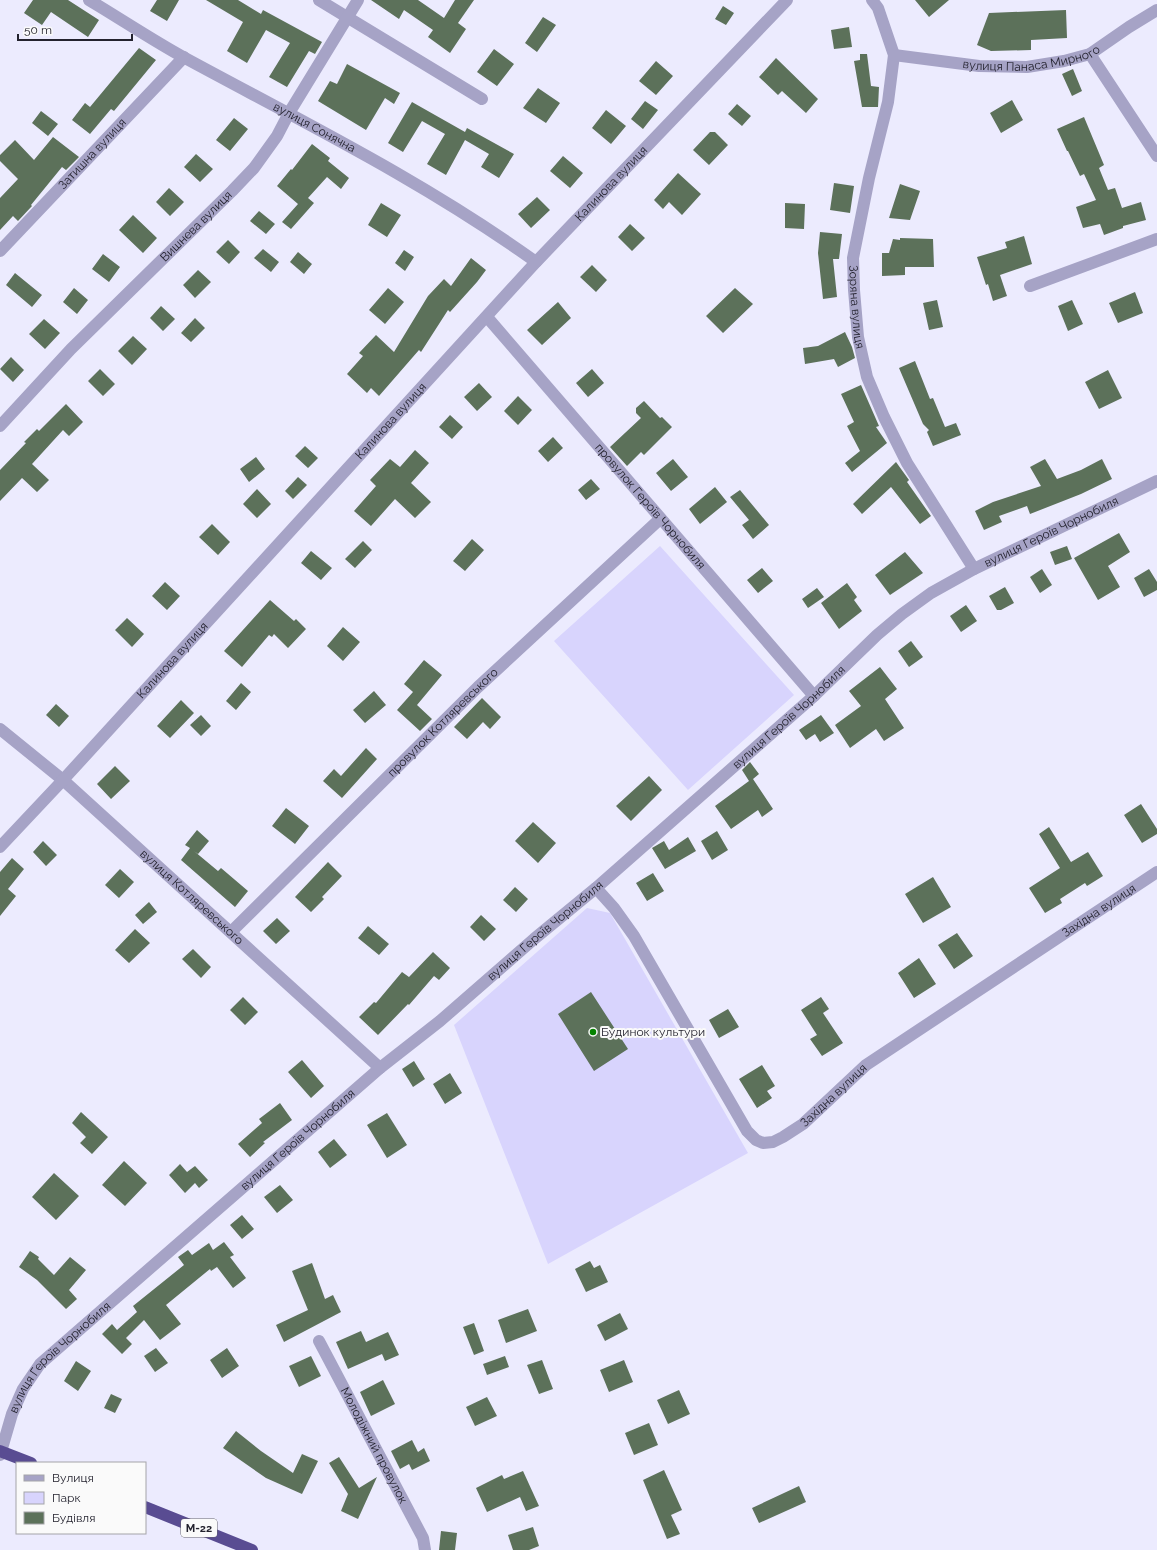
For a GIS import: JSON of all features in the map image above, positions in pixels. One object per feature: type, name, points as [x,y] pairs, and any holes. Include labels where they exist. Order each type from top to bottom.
[{"type":"highway","points":[[0,1452],[28,1462]]},
{"type":"highway","name":"М-22","points":[[146,1508],[252,1550]]},
{"type":"street","name":"вулиця Сонячна","points":[[89,0],[184,57],[390,168],[497,234],[536,262]]},
{"type":"street","points":[[319,0],[348,16],[482,99]]},
{"type":"street","name":"Вишнева вулиця","points":[[0,426],[71,349],[254,168],[277,136],[289,113],[358,0]]},
{"type":"street","name":"Калинова вулиця","points":[[0,847],[536,262],[787,0]]},
{"type":"street","name":"Зоряна вулиця","points":[[872,0],[878,8],[894,55],[888,102],[869,178],[854,258],[854,290],[858,337],[867,377],[891,430],[908,463],[974,569]]},
{"type":"street","name":"вулиця Панаса Мирного","points":[[894,55],[979,66],[1026,67],[1064,61],[1090,54],[1157,10]]},
{"type":"street","points":[[1090,54],[1157,156]]},
{"type":"street","name":"Затишна вулиця","points":[[0,251],[184,57]]},
{"type":"street","points":[[1030,286],[1157,239]]},
{"type":"street","name":"провулок Героїв Чорнобиля","points":[[487,317],[814,696]]},
{"type":"street","name":"вулиця Героїв Чорнобиля","points":[[0,1452],[12,1414],[23,1389],[40,1364],[380,1068],[440,1021],[534,939],[596,888],[814,696],[877,635],[902,614],[931,593],[974,569],[1157,481]]},
{"type":"street","name":"провулок Котляревського","points":[[231,932],[478,688],[660,519]]},
{"type":"street","name":"вулиця Котляревського","points":[[0,729],[63,780],[380,1068]]},
{"type":"street","name":"Західна вулиця","points":[[596,888],[619,914],[634,936],[747,1131],[756,1140],[763,1143],[773,1142],[803,1124],[866,1065],[1157,872]]},
{"type":"street","name":"Молодіжний провулок","points":[[319,1341],[423,1538],[425,1550]]},
{"type":"green space","points":[[660,546],[794,695],[688,790],[554,641]]},
{"type":"green space","points":[[587,908],[610,913],[748,1153],[548,1264],[454,1025]]},
{"type":"building","points":[[33,0],[68,0],[99,20],[88,37],[51,12],[42,25],[24,13]]},
{"type":"building","points":[[157,0],[179,0],[167,21],[150,11]]},
{"type":"building","points":[[206,0],[238,0],[261,14],[263,10],[322,42],[315,54],[309,51],[287,87],[269,77],[290,43],[266,30],[247,63],[227,51],[243,22]]},
{"type":"building","points":[[371,0],[418,0],[444,18],[455,0],[474,0],[458,23],[466,29],[450,53],[428,37],[433,30],[404,10],[399,19]]},
{"type":"building","points":[[915,0],[949,0],[929,17]]},
{"type":"building","points":[[723,6],[734,13],[726,25],[715,19]]},
{"type":"building","points":[[1066,10],[1067,38],[1031,40],[1031,50],[991,51],[977,45],[989,13]]},
{"type":"building","points":[[543,17],[556,25],[537,52],[525,43]]},
{"type":"building","points":[[849,27],[852,47],[834,49],[831,30]]},
{"type":"building","points":[[139,48],[156,60],[114,111],[111,109],[90,134],[72,120],[85,103],[90,107]]},
{"type":"building","points":[[494,49],[514,64],[497,86],[477,72]]},
{"type":"building","points":[[860,54],[867,54],[871,86],[879,87],[878,107],[862,107],[854,61],[860,60]]},
{"type":"building","points":[[776,58],[818,99],[806,113],[782,91],[778,95],[759,77]]},
{"type":"building","points":[[656,61],[673,76],[656,95],[639,81]]},
{"type":"building","points":[[347,64],[400,93],[394,104],[385,98],[366,130],[318,101],[330,81],[337,84]]},
{"type":"building","points":[[1073,69],[1082,91],[1072,96],[1062,74]]},
{"type":"building","points":[[538,88],[560,103],[546,123],[523,108]]},
{"type":"building","points":[[1012,100],[1023,120],[1001,133],[990,113]]},
{"type":"building","points":[[645,101],[658,110],[643,129],[631,119]]},
{"type":"building","points":[[412,102],[465,132],[467,128],[514,154],[499,178],[481,167],[489,154],[465,140],[446,175],[427,164],[445,134],[422,121],[403,152],[388,143]]},
{"type":"building","points":[[737,104],[751,116],[742,126],[728,114]]},
{"type":"building","points":[[606,110],[626,126],[611,144],[592,128]]},
{"type":"building","points":[[41,111],[58,124],[48,136],[32,123]]},
{"type":"building","points":[[1084,117],[1104,165],[1099,168],[1108,190],[1115,188],[1122,208],[1141,202],[1146,220],[1123,226],[1123,228],[1104,235],[1100,224],[1083,228],[1076,207],[1096,200],[1084,174],[1080,176],[1057,129]]},
{"type":"building","points":[[234,118],[248,129],[230,151],[216,140]]},
{"type":"building","points":[[710,132],[715,132],[728,145],[709,165],[693,150]]},
{"type":"building","points":[[53,137],[79,157],[66,170],[62,167],[31,205],[32,206],[18,221],[13,216],[0,230],[0,198],[18,179],[0,161],[0,155],[15,140],[34,160]]},
{"type":"building","points":[[312,144],[330,158],[328,161],[349,178],[341,189],[327,177],[308,198],[314,203],[291,229],[282,222],[298,204],[277,186],[291,169],[292,170]]},
{"type":"building","points":[[196,154],[213,169],[200,182],[184,167]]},
{"type":"building","points":[[563,156],[583,173],[570,188],[550,171]]},
{"type":"building","points":[[678,173],[701,194],[682,215],[669,202],[663,209],[654,200]]},
{"type":"building","points":[[834,183],[854,186],[850,213],[830,210]]},
{"type":"building","points":[[900,184],[920,191],[910,220],[889,218]]},
{"type":"building","points":[[169,188],[184,202],[170,216],[156,202]]},
{"type":"building","points":[[537,197],[550,210],[531,228],[518,214]]},
{"type":"building","points":[[381,203],[401,215],[387,237],[368,225]]},
{"type":"building","points":[[785,203],[805,204],[804,229],[785,228]]},
{"type":"building","points":[[259,211],[275,224],[266,234],[250,221]]},
{"type":"building","points":[[133,215],[157,238],[143,253],[119,230]]},
{"type":"building","points":[[630,224],[645,238],[632,251],[618,237]]},
{"type":"building","points":[[820,232],[842,234],[839,259],[833,259],[837,297],[823,299],[818,253]]},
{"type":"building","points":[[1024,236],[1032,264],[1000,275],[1007,296],[993,301],[977,257],[1007,248],[1005,242]]},
{"type":"building","points":[[900,238],[933,239],[934,267],[905,267],[905,275],[882,276],[882,253],[889,253],[893,239],[900,240]]},
{"type":"building","points":[[228,240],[240,252],[229,264],[216,252]]},
{"type":"building","points":[[263,249],[279,262],[271,272],[254,258]]},
{"type":"building","points":[[404,250],[414,257],[405,271],[395,263]]},
{"type":"building","points":[[298,252],[312,264],[304,274],[290,262]]},
{"type":"building","points":[[103,254],[120,267],[109,282],[92,269]]},
{"type":"building","points":[[471,258],[486,270],[477,282],[450,312],[448,310],[421,352],[419,350],[379,396],[371,388],[367,393],[347,374],[363,356],[359,353],[376,335],[394,352],[428,296],[444,279],[451,286]]},
{"type":"building","points":[[592,265],[607,280],[596,292],[580,277]]},
{"type":"building","points":[[198,270],[211,282],[195,298],[183,285]]},
{"type":"building","points":[[15,273],[42,295],[32,307],[6,285]]},
{"type":"building","points":[[74,288],[88,300],[77,314],[63,302]]},
{"type":"building","points":[[388,288],[404,302],[385,324],[369,310]]},
{"type":"building","points":[[735,288],[753,304],[723,333],[706,316]]},
{"type":"building","points":[[1135,292],[1143,313],[1118,323],[1109,303]]},
{"type":"building","points":[[937,300],[943,327],[929,330],[923,303]]},
{"type":"building","points":[[1072,300],[1083,324],[1068,331],[1058,306]]},
{"type":"building","points":[[558,302],[571,318],[542,345],[527,330]]},
{"type":"building","points":[[161,306],[175,319],[163,331],[150,318]]},
{"type":"building","points":[[195,318],[205,328],[191,342],[181,333]]},
{"type":"building","points":[[44,319],[60,333],[45,349],[29,334]]},
{"type":"building","points":[[845,332],[855,358],[838,367],[834,359],[805,364],[803,348],[818,346]]},
{"type":"building","points":[[133,336],[147,349],[132,365],[118,351]]},
{"type":"building","points":[[11,357],[24,370],[13,382],[0,369]]},
{"type":"building","points":[[915,361],[930,399],[933,398],[945,427],[956,423],[961,435],[933,446],[927,432],[929,430],[923,424],[899,368]]},
{"type":"building","points":[[100,369],[115,384],[103,396],[88,381]]},
{"type":"building","points":[[592,369],[604,383],[588,397],[576,383]]},
{"type":"building","points":[[1108,370],[1122,398],[1099,409],[1085,382]]},
{"type":"building","points":[[479,383],[492,397],[477,411],[464,397]]},
{"type":"building","points":[[861,385],[879,426],[876,427],[887,443],[852,472],[845,463],[860,451],[847,426],[854,422],[841,394]]},
{"type":"building","points":[[518,396],[532,410],[518,425],[504,411]]},
{"type":"building","points":[[644,401],[660,418],[662,417],[672,427],[644,455],[641,452],[627,466],[610,447],[641,418],[636,413],[636,408]]},
{"type":"building","points":[[66,404],[83,422],[69,436],[63,430],[32,464],[49,480],[37,492],[22,478],[0,501],[0,470],[26,443],[24,442],[37,429],[39,431]]},
{"type":"building","points":[[450,415],[463,427],[452,439],[439,427]]},
{"type":"building","points":[[553,437],[563,448],[548,462],[538,451]]},
{"type":"building","points":[[305,446],[318,458],[308,468],[295,456]]},
{"type":"building","points":[[415,450],[429,463],[411,483],[431,502],[415,518],[395,499],[371,526],[354,511],[376,486],[370,480],[390,459],[400,467]]},
{"type":"building","points":[[256,457],[265,469],[249,482],[240,469]]},
{"type":"building","points":[[673,459],[688,477],[671,491],[656,473]]},
{"type":"building","points":[[1045,459],[1057,479],[1081,470],[1102,459],[1112,479],[1081,494],[1030,514],[1027,506],[999,516],[1002,522],[984,530],[975,511],[993,502],[1041,486],[1030,467]]},
{"type":"building","points":[[896,462],[909,480],[907,482],[931,516],[920,524],[891,487],[862,514],[853,504]]},
{"type":"building","points":[[298,477],[307,485],[293,499],[285,491]]},
{"type":"building","points":[[591,479],[600,489],[586,500],[578,490]]},
{"type":"building","points":[[715,487],[727,502],[700,524],[689,509]]},
{"type":"building","points":[[257,489],[271,504],[257,518],[243,504]]},
{"type":"building","points":[[740,490],[769,525],[753,539],[742,525],[749,520],[730,497]]},
{"type":"building","points":[[212,524],[230,542],[218,555],[199,537]]},
{"type":"building","points":[[1119,533],[1130,552],[1108,566],[1120,587],[1098,600],[1074,558]]},
{"type":"building","points":[[472,539],[484,550],[465,571],[453,561]]},
{"type":"building","points":[[363,541],[372,550],[355,568],[345,559]]},
{"type":"building","points":[[1067,546],[1072,559],[1055,565],[1050,552]]},
{"type":"building","points":[[311,551],[332,568],[321,580],[301,563]]},
{"type":"building","points":[[905,552],[923,573],[890,595],[875,575]]},
{"type":"building","points":[[762,568],[773,581],[758,593],[747,580]]},
{"type":"building","points":[[1042,569],[1052,585],[1040,593],[1030,577]]},
{"type":"building","points":[[1149,569],[1157,582],[1157,590],[1144,597],[1134,578]]},
{"type":"building","points":[[165,582],[180,596],[167,610],[152,596]]},
{"type":"building","points":[[847,583],[857,597],[854,600],[862,611],[839,629],[821,603]]},
{"type":"building","points":[[1005,587],[1014,603],[1001,610],[997,610],[989,596]]},
{"type":"building","points":[[817,588],[824,597],[808,608],[802,599]]},
{"type":"building","points":[[270,600],[294,621],[296,619],[306,629],[288,648],[274,634],[272,637],[269,635],[242,667],[224,651]]},
{"type":"building","points":[[966,605],[977,621],[961,632],[950,616]]},
{"type":"building","points":[[127,618],[144,634],[132,647],[115,630]]},
{"type":"building","points":[[343,627],[360,642],[343,661],[327,646]]},
{"type":"building","points":[[911,641],[923,657],[909,667],[898,651]]},
{"type":"building","points":[[424,660],[442,675],[417,705],[432,719],[420,731],[397,710],[413,692],[404,684]]},
{"type":"building","points":[[880,667],[897,689],[885,699],[904,728],[884,741],[876,729],[850,748],[835,725],[861,706],[849,691]]},
{"type":"building","points":[[241,683],[251,692],[236,710],[226,701]]},
{"type":"building","points":[[374,691],[386,705],[365,723],[353,710]]},
{"type":"building","points":[[482,698],[501,717],[490,729],[483,722],[467,739],[454,727]]},
{"type":"building","points":[[181,700],[194,713],[170,738],[157,726]]},
{"type":"building","points":[[56,704],[69,716],[59,727],[46,715]]},
{"type":"building","points":[[201,715],[211,726],[201,736],[190,725]]},
{"type":"building","points":[[821,715],[834,733],[820,742],[815,734],[806,740],[799,730]]},
{"type":"building","points":[[366,748],[377,759],[342,798],[323,781],[334,769],[341,776]]},
{"type":"building","points":[[750,762],[759,774],[753,779],[773,809],[762,817],[758,810],[731,829],[715,806],[749,781],[742,770]]},
{"type":"building","points":[[115,766],[130,781],[111,799],[97,784]]},
{"type":"building","points":[[649,776],[662,790],[631,821],[616,806]]},
{"type":"building","points":[[1141,804],[1157,829],[1157,834],[1142,843],[1124,815]]},
{"type":"building","points":[[286,808],[309,826],[295,844],[272,826]]},
{"type":"building","points":[[533,822],[556,843],[538,863],[515,841]]},
{"type":"building","points":[[1049,827],[1071,862],[1088,852],[1103,876],[1087,886],[1085,883],[1060,899],[1062,903],[1045,913],[1029,888],[1060,868],[1039,834]]},
{"type":"building","points":[[197,830],[209,841],[198,854],[194,851],[218,871],[221,868],[248,891],[235,907],[181,860],[190,848],[185,845]]},
{"type":"building","points":[[717,831],[728,850],[712,860],[701,841]]},
{"type":"building","points":[[688,837],[696,851],[665,869],[652,848],[664,841],[669,850]]},
{"type":"building","points":[[43,841],[57,855],[46,866],[33,852]]},
{"type":"building","points":[[12,858],[24,869],[8,889],[16,896],[0,916],[0,872]]},
{"type":"building","points":[[328,862],[342,876],[322,897],[324,899],[311,912],[295,897]]},
{"type":"building","points":[[120,869],[134,882],[119,898],[105,885]]},
{"type":"building","points":[[653,873],[664,891],[647,901],[636,883]]},
{"type":"building","points":[[933,877],[951,907],[923,923],[905,894]]},
{"type":"building","points":[[515,887],[528,899],[516,912],[503,900]]},
{"type":"building","points":[[149,902],[157,912],[143,924],[135,915]]},
{"type":"building","points":[[481,915],[496,929],[484,941],[470,927]]},
{"type":"building","points":[[277,918],[290,931],[276,944],[263,931]]},
{"type":"building","points":[[368,926],[389,944],[379,955],[358,938]]},
{"type":"building","points":[[135,929],[150,943],[129,963],[115,950]]},
{"type":"building","points":[[957,933],[973,956],[954,969],[938,945]]},
{"type":"building","points":[[193,949],[211,967],[201,978],[182,959]]},
{"type":"building","points":[[433,952],[450,968],[439,980],[434,976],[409,1005],[408,1004],[378,1035],[359,1017],[374,1002],[376,1003],[402,972],[409,977]]},
{"type":"building","points":[[919,958],[936,984],[914,998],[898,973]]},
{"type":"building","name":"Будинок культури","points":[[591,992],[628,1049],[594,1071],[558,1014]]},
{"type":"building","points":[[243,997],[258,1012],[245,1025],[230,1010]]},
{"type":"building","points":[[821,997],[829,1009],[823,1013],[843,1043],[822,1056],[810,1039],[817,1035],[801,1010]]},
{"type":"building","points":[[728,1009],[739,1027],[719,1038],[709,1020]]},
{"type":"building","points":[[302,1060],[324,1086],[311,1098],[288,1072]]},
{"type":"building","points":[[414,1061],[425,1079],[413,1087],[402,1069]]},
{"type":"building","points":[[762,1065],[775,1086],[767,1091],[772,1098],[757,1108],[739,1079]]},
{"type":"building","points":[[450,1073],[462,1093],[445,1104],[433,1084]]},
{"type":"building","points":[[280,1103],[292,1120],[263,1142],[265,1143],[250,1157],[238,1144],[262,1123],[259,1119]]},
{"type":"building","points":[[81,1112],[108,1137],[92,1154],[80,1143],[86,1137],[72,1123]]},
{"type":"building","points":[[387,1113],[407,1145],[387,1158],[367,1125]]},
{"type":"building","points":[[334,1139],[347,1155],[330,1168],[318,1152]]},
{"type":"building","points":[[124,1161],[147,1183],[125,1206],[102,1185]]},
{"type":"building","points":[[180,1164],[187,1172],[195,1166],[208,1180],[199,1188],[195,1183],[185,1193],[169,1175]]},
{"type":"building","points":[[54,1173],[79,1196],[56,1220],[32,1197]]},
{"type":"building","points":[[280,1185],[293,1200],[277,1213],[264,1197]]},
{"type":"building","points":[[242,1215],[254,1229],[242,1239],[230,1225]]},
{"type":"building","points":[[224,1242],[234,1255],[230,1257],[246,1278],[233,1288],[217,1267],[211,1271],[210,1269],[166,1305],[181,1324],[160,1340],[144,1320],[126,1338],[132,1344],[122,1354],[102,1334],[112,1324],[117,1330],[137,1312],[133,1306],[184,1265],[178,1257],[188,1250],[192,1255],[209,1243],[213,1250]]},
{"type":"building","points":[[30,1251],[39,1257],[38,1259],[54,1275],[70,1257],[86,1270],[69,1290],[77,1299],[66,1309],[37,1280],[19,1267]]},
{"type":"building","points":[[590,1261],[594,1268],[600,1265],[608,1282],[586,1292],[575,1269]]},
{"type":"building","points":[[312,1263],[325,1299],[333,1295],[341,1312],[284,1342],[276,1325],[308,1310],[292,1271]]},
{"type":"building","points":[[528,1309],[537,1331],[506,1343],[498,1320]]},
{"type":"building","points":[[620,1313],[628,1329],[605,1341],[597,1325]]},
{"type":"building","points":[[474,1323],[484,1351],[474,1355],[463,1327]]},
{"type":"building","points":[[361,1331],[366,1342],[388,1332],[399,1355],[385,1361],[382,1354],[348,1369],[336,1342]]},
{"type":"building","points":[[156,1348],[168,1363],[155,1372],[144,1356]]},
{"type":"building","points":[[227,1348],[239,1366],[222,1378],[210,1360]]},
{"type":"building","points":[[311,1356],[321,1376],[299,1387],[289,1366]]},
{"type":"building","points":[[505,1356],[509,1367],[487,1375],[483,1364]]},
{"type":"building","points":[[542,1360],[553,1389],[539,1394],[527,1365]]},
{"type":"building","points":[[624,1360],[633,1382],[609,1392],[600,1370]]},
{"type":"building","points":[[76,1361],[91,1371],[78,1391],[64,1381]]},
{"type":"building","points":[[383,1380],[395,1404],[371,1416],[360,1392]]},
{"type":"building","points":[[679,1390],[690,1414],[668,1424],[657,1400]]},
{"type":"building","points":[[111,1394],[122,1399],[115,1413],[104,1408]]},
{"type":"building","points":[[487,1397],[497,1416],[475,1426],[466,1407]]},
{"type":"building","points":[[649,1423],[658,1445],[634,1455],[625,1433]]},
{"type":"building","points":[[236,1431],[261,1451],[293,1473],[302,1454],[318,1461],[302,1494],[266,1478],[223,1448]]},
{"type":"building","points":[[412,1440],[418,1452],[424,1448],[430,1461],[412,1470],[409,1464],[400,1469],[391,1451]]},
{"type":"building","points":[[339,1457],[359,1488],[377,1477],[358,1519],[341,1511],[348,1494],[329,1463]]},
{"type":"building","points":[[664,1470],[682,1510],[671,1515],[680,1534],[667,1539],[643,1480]]},
{"type":"building","points":[[523,1471],[539,1506],[526,1511],[520,1497],[487,1512],[476,1488],[502,1475],[504,1479]]},
{"type":"building","points":[[799,1486],[806,1502],[759,1523],[752,1508]]},
{"type":"building","points":[[533,1527],[539,1546],[529,1550],[513,1550],[508,1535]]},
{"type":"building","points":[[441,1531],[457,1533],[455,1550],[439,1550]]},
{"type":"place","name":"Будинок культури","points":[[593,1032]]}]
